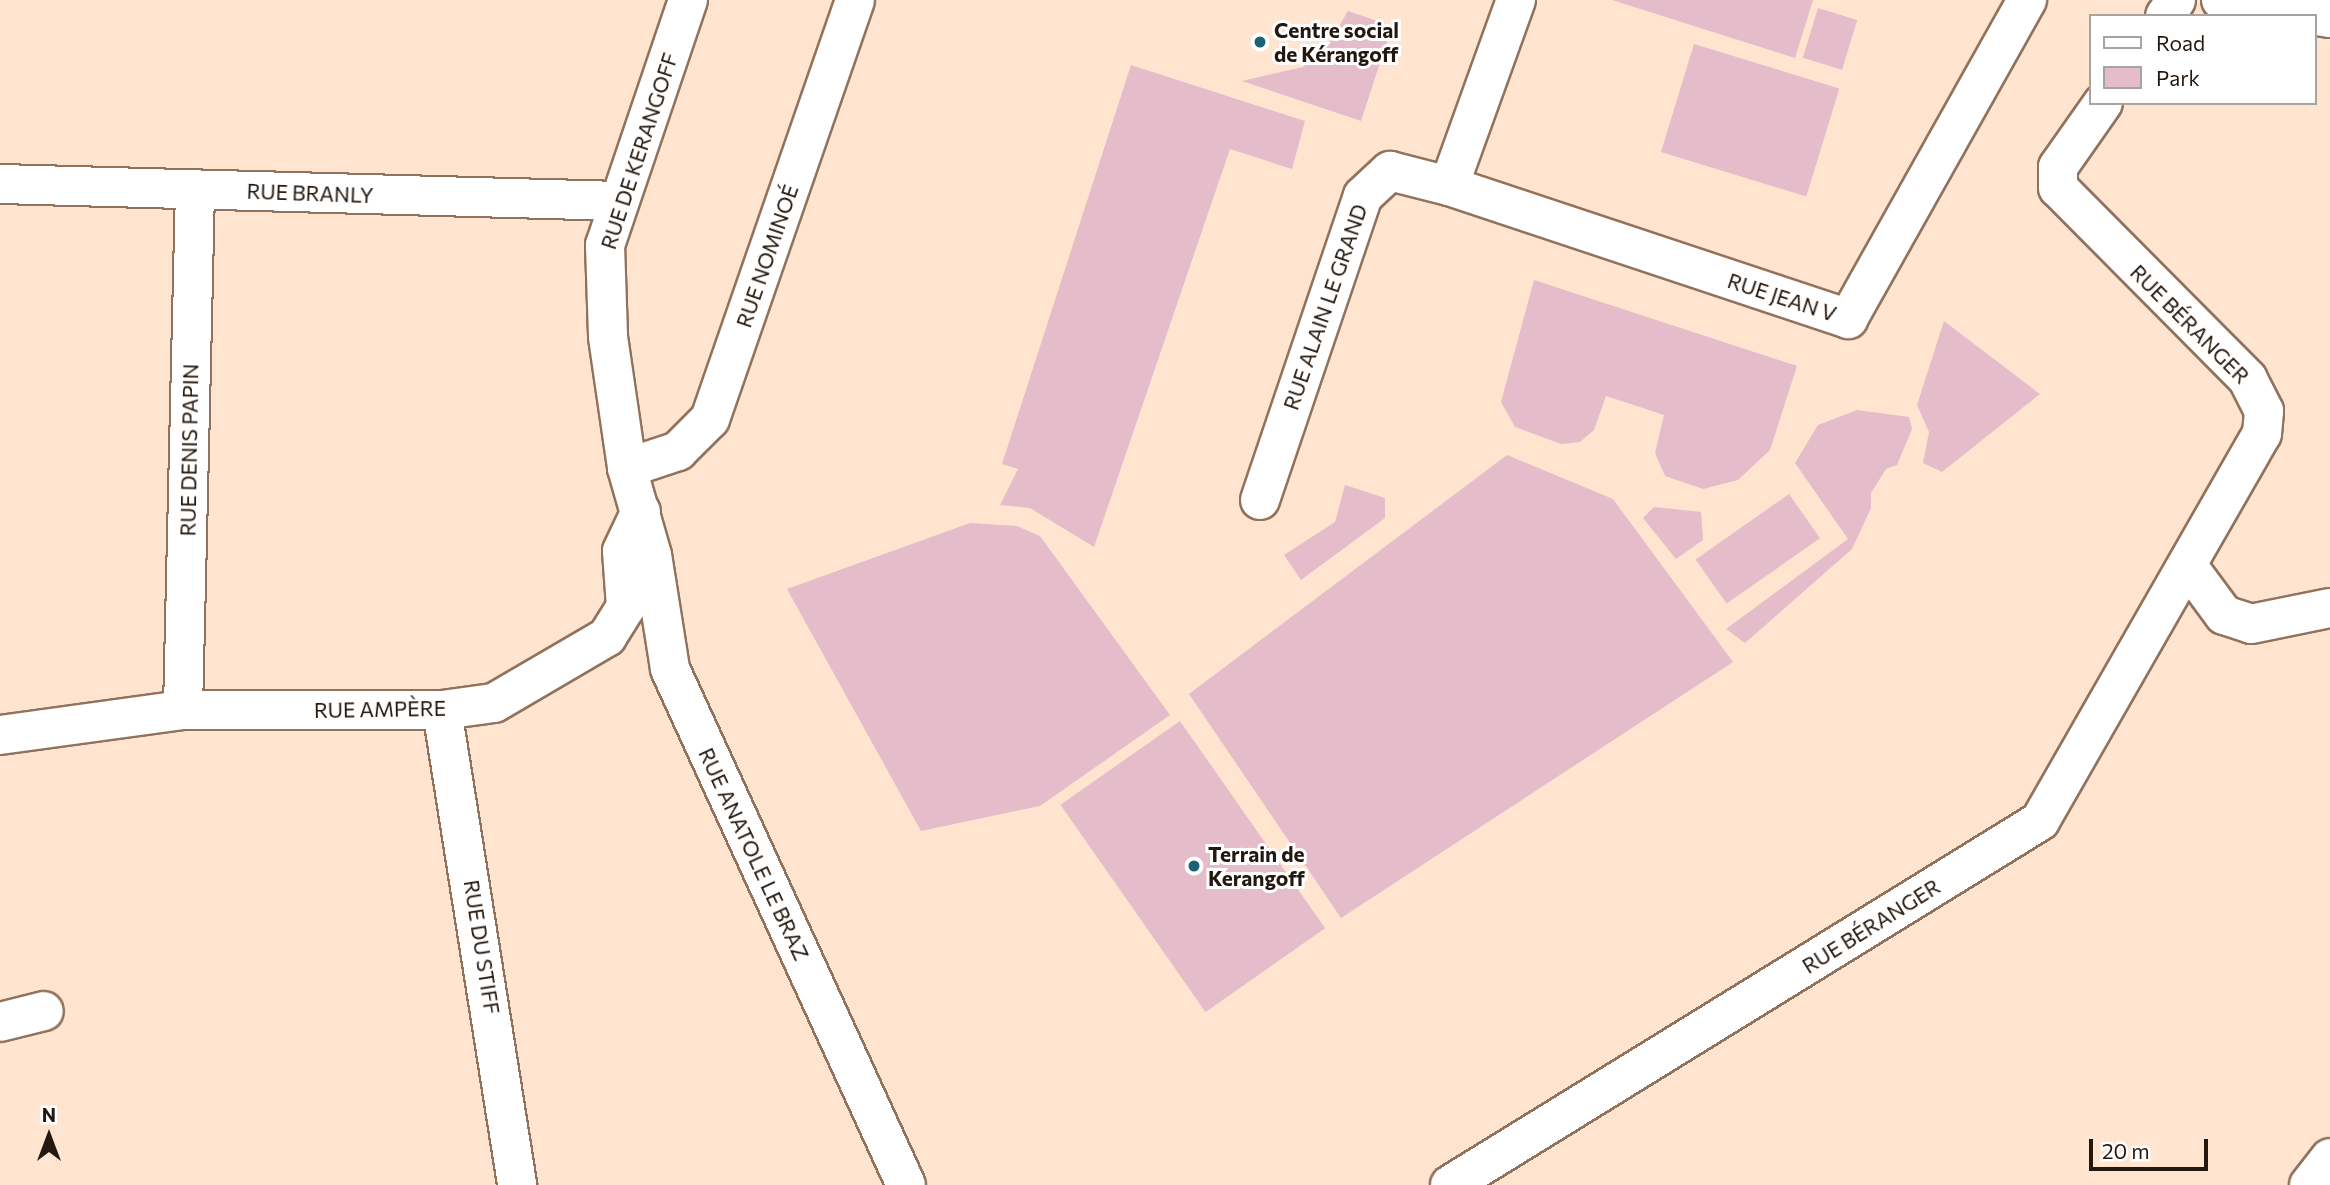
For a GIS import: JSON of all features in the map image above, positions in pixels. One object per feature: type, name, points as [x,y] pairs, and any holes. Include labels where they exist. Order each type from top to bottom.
[{"type":"street","name":"RUE DE KERANGOFF","points":[[641,511],[627,468],[607,311],[605,245],[688,0]]},
{"type":"street","name":"RUE NOMINOÉ","points":[[627,468],[678,451],[710,419],[855,0]]},
{"type":"street","points":[[1449,186],[1516,0]]},
{"type":"street","name":"RUE JEAN V","points":[[1449,186],[1848,319],[2027,0]]},
{"type":"street","points":[[2221,0],[2306,14]]},
{"type":"street","name":"RUE BÉRANGER","points":[[1450,1185],[2040,821],[2262,434],[2264,411],[2248,379],[2057,188],[2057,167],[2102,105]]},
{"type":"street","name":"RUE ALAIN LE GRAND","points":[[1260,500],[1363,196],[1390,171],[1449,186]]},
{"type":"street","name":"RUE BRANLY","points":[[0,184],[619,201]]},
{"type":"street","name":"RUE DENIS PAPIN","points":[[183,710],[195,189]]},
{"type":"street","name":"RUE AMPÈRE","points":[[0,735],[183,710],[442,710],[494,703],[607,637],[626,607],[622,551],[641,511]]},
{"type":"street","name":"RUE ANATOLE LE BRAZ","points":[[641,511],[670,669],[906,1185]]},
{"type":"street","points":[[2187,565],[2224,615],[2251,624],[2330,608]]},
{"type":"street","name":"RUE DU STIFF","points":[[442,710],[517,1185]]},
{"type":"street","points":[[0,1022],[44,1011]]},
{"type":"street","points":[[2309,1185],[2330,1158]]},
{"type":"green space","points":[[1612,0],[1813,0],[1795,58]]},
{"type":"green space","points":[[1818,8],[1857,20],[1842,70],[1803,58]]},
{"type":"green space","points":[[1348,11],[1392,26],[1361,121],[1242,81],[1303,67],[1326,48]]},
{"type":"green space","points":[[1694,44],[1839,88],[1806,197],[1661,152]]},
{"type":"green space","points":[[1131,65],[1305,121],[1292,169],[1230,149],[1094,547],[1030,508],[1000,505],[1018,469],[1002,464]]},
{"type":"green space","points":[[1534,280],[1797,366],[1770,450],[1738,480],[1703,489],[1665,476],[1655,453],[1664,415],[1606,396],[1594,430],[1580,442],[1561,444],[1515,427],[1501,402]]},
{"type":"green space","points":[[1944,321],[2040,394],[1942,472],[1923,463],[1929,432],[1917,405]]},
{"type":"green space","points":[[1857,410],[1909,417],[1912,429],[1897,465],[1886,469],[1871,493],[1871,508],[1852,549],[1745,643],[1726,629],[1848,539],[1795,463],[1818,425]]},
{"type":"green space","points":[[1507,455],[1613,499],[1733,662],[1341,918],[1189,694]]},
{"type":"green space","points":[[1345,485],[1385,498],[1385,518],[1301,580],[1284,555],[1335,522]]},
{"type":"green space","points":[[1789,494],[1820,538],[1727,604],[1696,559]]},
{"type":"green space","points":[[1654,507],[1701,512],[1703,540],[1676,559],[1643,518]]},
{"type":"green space","points":[[970,523],[1017,526],[1040,536],[1170,715],[1040,806],[921,831],[787,589]]},
{"type":"green space","name":"Terrain de Kerangoff","points":[[1180,721],[1325,928],[1206,1012],[1060,805]]},
{"type":"place","name":"Centre social de Kérangoff","points":[[1260,42]]},
{"type":"place","name":"Terrain de Kerangoff","points":[[1194,866]]}]
